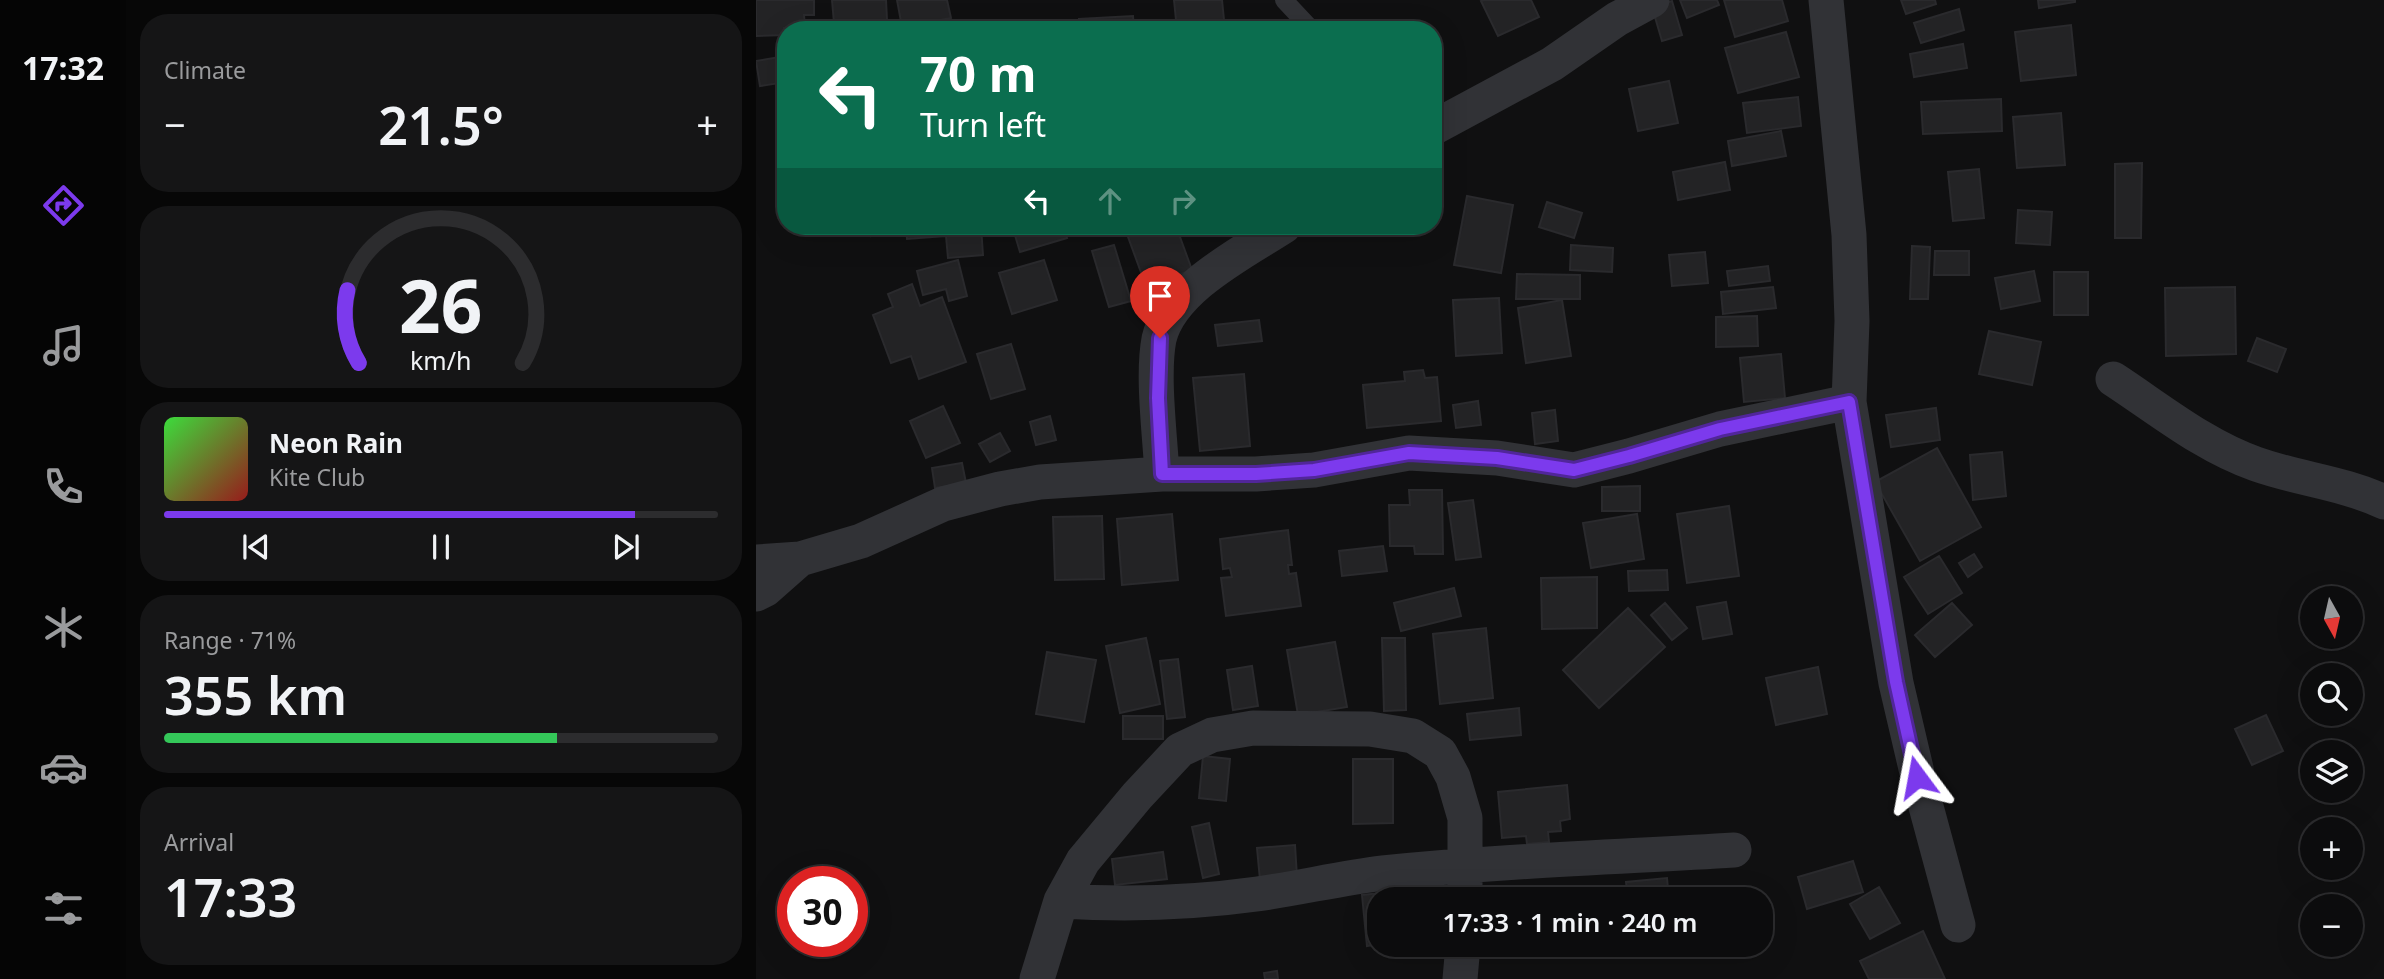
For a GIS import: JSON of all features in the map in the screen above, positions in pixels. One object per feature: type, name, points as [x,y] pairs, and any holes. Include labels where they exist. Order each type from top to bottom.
[{"type":"street","points":[[1442,123],[1552,64],[1617,19],[1652,0]]},
{"type":"street","points":[[1826,0],[1849,235],[1852,321],[1849,402],[1896,682],[1917,777],[1958,925]]},
{"type":"street","points":[[1162,474],[1158,398],[1160,338],[1174,310],[1191,289],[1220,265],[1269,235]]},
{"type":"street","points":[[2113,379],[2217,447],[2256,464],[2352,490],[2384,502]]},
{"type":"street","points":[[756,562],[800,559],[861,541],[943,504],[1040,482],[1162,474],[1256,474],[1314,470],[1409,453],[1497,458],[1574,470],[1720,429],[1849,402]]},
{"type":"street","points":[[756,593],[766,589],[800,559]]},
{"type":"street","points":[[1037,979],[1061,901],[1083,861],[1137,796],[1180,750],[1212,735],[1253,728],[1370,729],[1413,736],[1440,753],[1453,777],[1465,818],[1465,887]]},
{"type":"street","points":[[1061,901],[1110,904],[1192,901],[1258,894],[1360,876],[1466,864],[1734,850]]},
{"type":"street","points":[[1460,979],[1462,957]]},
{"type":"lane","points":[[1284,0],[1304,21]]},
{"type":"building","points":[[756,0],[814,0],[814,15],[804,15],[804,21],[777,21],[777,35],[756,36]]},
{"type":"building","points":[[832,0],[886,0],[887,20],[834,21]]},
{"type":"building","points":[[897,0],[947,0],[951,18],[901,21]]},
{"type":"building","points":[[1174,0],[1222,0],[1224,21],[1176,21]]},
{"type":"building","points":[[1531,0],[1539,17],[1498,36],[1481,1]]},
{"type":"building","points":[[1680,0],[1717,0],[1719,5],[1687,18]]},
{"type":"building","points":[[1724,0],[1782,0],[1788,21],[1735,37]]},
{"type":"building","points":[[1901,0],[1935,0],[1936,4],[1906,14]]},
{"type":"building","points":[[2038,0],[2075,0],[2075,2],[2039,8]]},
{"type":"building","points":[[1672,1],[1682,35],[1662,41],[1652,7]]},
{"type":"building","points":[[1959,9],[1964,30],[1921,43],[1914,23]]},
{"type":"building","points":[[1133,16],[1133,21],[1079,21]]},
{"type":"building","points":[[2071,25],[2076,75],[2021,81],[2015,32]]},
{"type":"building","points":[[1786,32],[1799,77],[1738,93],[1725,48]]},
{"type":"building","points":[[1963,44],[1967,68],[1914,77],[1910,54]]},
{"type":"building","points":[[777,58],[777,83],[760,86],[756,61]]},
{"type":"building","points":[[1669,81],[1678,123],[1638,131],[1629,89]]},
{"type":"building","points":[[1798,97],[1801,126],[1747,133],[1743,103]]},
{"type":"building","points":[[2001,99],[2002,131],[1923,134],[1921,102]]},
{"type":"building","points":[[2061,113],[2065,165],[2017,168],[2013,117]]},
{"type":"building","points":[[1781,131],[1786,156],[1732,166],[1728,141]]},
{"type":"building","points":[[1725,162],[1730,190],[1678,200],[1673,172]]},
{"type":"building","points":[[2142,163],[2141,238],[2115,238],[2115,164]]},
{"type":"building","points":[[1979,169],[1984,218],[1953,221],[1948,172]]},
{"type":"building","points":[[1467,196],[1513,205],[1501,273],[1454,265]]},
{"type":"building","points":[[1547,202],[1582,213],[1574,238],[1539,227]]},
{"type":"building","points":[[2018,210],[2052,212],[2050,245],[2016,243]]},
{"type":"building","points":[[907,235],[982,235],[983,255],[948,258],[946,236],[907,239]]},
{"type":"building","points":[[1015,235],[1066,235],[1067,238],[1020,252]]},
{"type":"building","points":[[1127,235],[1179,235],[1192,270],[1146,286]]},
{"type":"building","points":[[1114,245],[1131,301],[1109,307],[1092,251]]},
{"type":"building","points":[[1571,245],[1613,248],[1612,272],[1570,270]]},
{"type":"building","points":[[1912,246],[1930,247],[1928,299],[1910,299]]},
{"type":"building","points":[[1935,251],[1969,251],[1969,275],[1934,275]]},
{"type":"building","points":[[1705,252],[1708,283],[1672,286],[1669,255]]},
{"type":"building","points":[[958,260],[967,296],[949,301],[946,289],[923,295],[917,271]]},
{"type":"building","points":[[1044,260],[1057,300],[1012,314],[999,273]]},
{"type":"building","points":[[1768,266],[1770,281],[1729,286],[1727,271]]},
{"type":"building","points":[[2034,271],[2040,301],[2001,309],[1995,278]]},
{"type":"building","points":[[2054,272],[2088,272],[2088,315],[2054,315]]},
{"type":"building","points":[[1517,274],[1580,275],[1580,299],[1516,299]]},
{"type":"building","points":[[912,284],[920,306],[942,297],[966,362],[919,379],[911,356],[891,363],[873,315],[893,307],[888,294]]},
{"type":"building","points":[[1773,287],[1776,308],[1723,314],[1721,292]]},
{"type":"building","points":[[2235,287],[2236,354],[2166,356],[2165,288]]},
{"type":"building","points":[[1499,298],[1502,353],[1456,356],[1453,300]]},
{"type":"building","points":[[1562,300],[1571,356],[1526,363],[1518,308]]},
{"type":"building","points":[[1757,316],[1758,346],[1716,347],[1716,317]]},
{"type":"building","points":[[1259,320],[1262,341],[1218,346],[1215,325]]},
{"type":"building","points":[[1989,331],[2041,342],[2032,385],[1979,374]]},
{"type":"building","points":[[2257,338],[2286,349],[2277,372],[2248,361]]},
{"type":"building","points":[[1011,344],[1025,389],[991,399],[977,354]]},
{"type":"building","points":[[1781,354],[1785,398],[1744,402],[1740,358]]},
{"type":"building","points":[[1423,370],[1425,378],[1437,377],[1441,421],[1367,428],[1363,385],[1405,381],[1404,372]]},
{"type":"building","points":[[1244,374],[1250,446],[1200,451],[1193,378]]},
{"type":"building","points":[[1478,401],[1481,425],[1456,428],[1453,405]]},
{"type":"building","points":[[943,406],[960,443],[926,458],[910,421]]},
{"type":"building","points":[[1936,408],[1940,440],[1891,447],[1886,415]]},
{"type":"building","points":[[1555,410],[1558,441],[1535,444],[1532,413]]},
{"type":"building","points":[[1050,416],[1056,440],[1036,445],[1030,422]]},
{"type":"building","points":[[1000,433],[1010,451],[990,462],[979,444]]},
{"type":"building","points":[[1937,448],[1981,527],[1920,561],[1875,482]]},
{"type":"building","points":[[2002,452],[2006,496],[1973,500],[1970,455]]},
{"type":"building","points":[[962,463],[966,483],[935,488],[932,468]]},
{"type":"building","points":[[1640,486],[1640,511],[1602,511],[1602,487]]},
{"type":"building","points":[[1409,490],[1442,490],[1443,554],[1415,554],[1414,546],[1390,546],[1389,505],[1410,505]]},
{"type":"building","points":[[1473,500],[1481,557],[1456,560],[1448,503]]},
{"type":"building","points":[[1729,506],[1739,576],[1687,583],[1677,514]]},
{"type":"building","points":[[1172,514],[1178,580],[1122,585],[1117,519]]},
{"type":"building","points":[[1637,514],[1644,559],[1591,568],[1583,523]]},
{"type":"building","points":[[1102,516],[1104,579],[1055,580],[1053,517]]},
{"type":"building","points":[[1288,530],[1292,565],[1288,565],[1289,574],[1296,573],[1301,606],[1226,616],[1221,578],[1232,577],[1230,568],[1223,569],[1220,539]]},
{"type":"building","points":[[1383,546],[1387,571],[1342,576],[1339,551]]},
{"type":"building","points":[[1974,554],[1982,567],[1968,577],[1959,563]]},
{"type":"building","points":[[1939,556],[1962,593],[1928,614],[1904,577]]},
{"type":"building","points":[[1667,570],[1668,590],[1629,591],[1628,571]]},
{"type":"building","points":[[1597,577],[1597,628],[1542,629],[1541,578]]},
{"type":"building","points":[[1454,588],[1461,616],[1401,631],[1394,603]]},
{"type":"building","points":[[1726,602],[1732,634],[1703,639],[1697,607]]},
{"type":"building","points":[[1665,603],[1687,628],[1672,640],[1651,615]]},
{"type":"building","points":[[1952,603],[1972,625],[1935,657],[1915,635]]},
{"type":"building","points":[[1628,608],[1665,647],[1599,708],[1563,670]]},
{"type":"building","points":[[1486,628],[1493,698],[1440,704],[1433,634]]},
{"type":"building","points":[[1146,638],[1160,704],[1120,713],[1106,646]]},
{"type":"building","points":[[1382,638],[1405,638],[1406,710],[1384,711]]},
{"type":"building","points":[[1335,642],[1347,707],[1298,715],[1287,650]]},
{"type":"building","points":[[1047,652],[1096,660],[1084,722],[1036,714]]},
{"type":"building","points":[[1178,659],[1185,717],[1167,719],[1160,661]]},
{"type":"building","points":[[1252,666],[1258,706],[1233,710],[1227,670]]},
{"type":"building","points":[[1818,667],[1827,714],[1776,725],[1766,678]]},
{"type":"building","points":[[1519,708],[1521,735],[1470,740],[1467,714]]},
{"type":"building","points":[[2266,715],[2283,751],[2252,765],[2235,729]]},
{"type":"building","points":[[1123,716],[1163,716],[1163,739],[1123,739]]},
{"type":"building","points":[[1203,756],[1230,759],[1226,801],[1199,798]]},
{"type":"building","points":[[1353,759],[1393,759],[1393,823],[1353,824]]},
{"type":"building","points":[[1567,785],[1570,819],[1560,821],[1561,831],[1548,832],[1549,842],[1527,844],[1526,836],[1502,838],[1498,792]]},
{"type":"building","points":[[1209,823],[1219,874],[1203,878],[1192,827]]},
{"type":"building","points":[[1295,845],[1297,877],[1260,880],[1257,848]]},
{"type":"building","points":[[1163,852],[1167,879],[1115,885],[1112,859]]},
{"type":"building","points":[[1853,861],[1863,892],[1807,909],[1798,877]]},
{"type":"building","points":[[1667,878],[1668,887],[1627,887],[1626,882]]},
{"type":"building","points":[[1879,887],[1900,923],[1870,939],[1850,904]]},
{"type":"building","points":[[1367,894],[1367,946],[1362,895]]},
{"type":"building","points":[[1923,931],[1945,979],[1869,979],[1860,961]]},
{"type":"building","points":[[1277,971],[1278,979],[1265,979],[1264,973]]},
{"type":"route","points":[[1160,338],[1158,398],[1162,474],[1256,474],[1314,470],[1409,453],[1497,458],[1574,470],[1720,429],[1849,402],[1896,682],[1917,777]]}]
